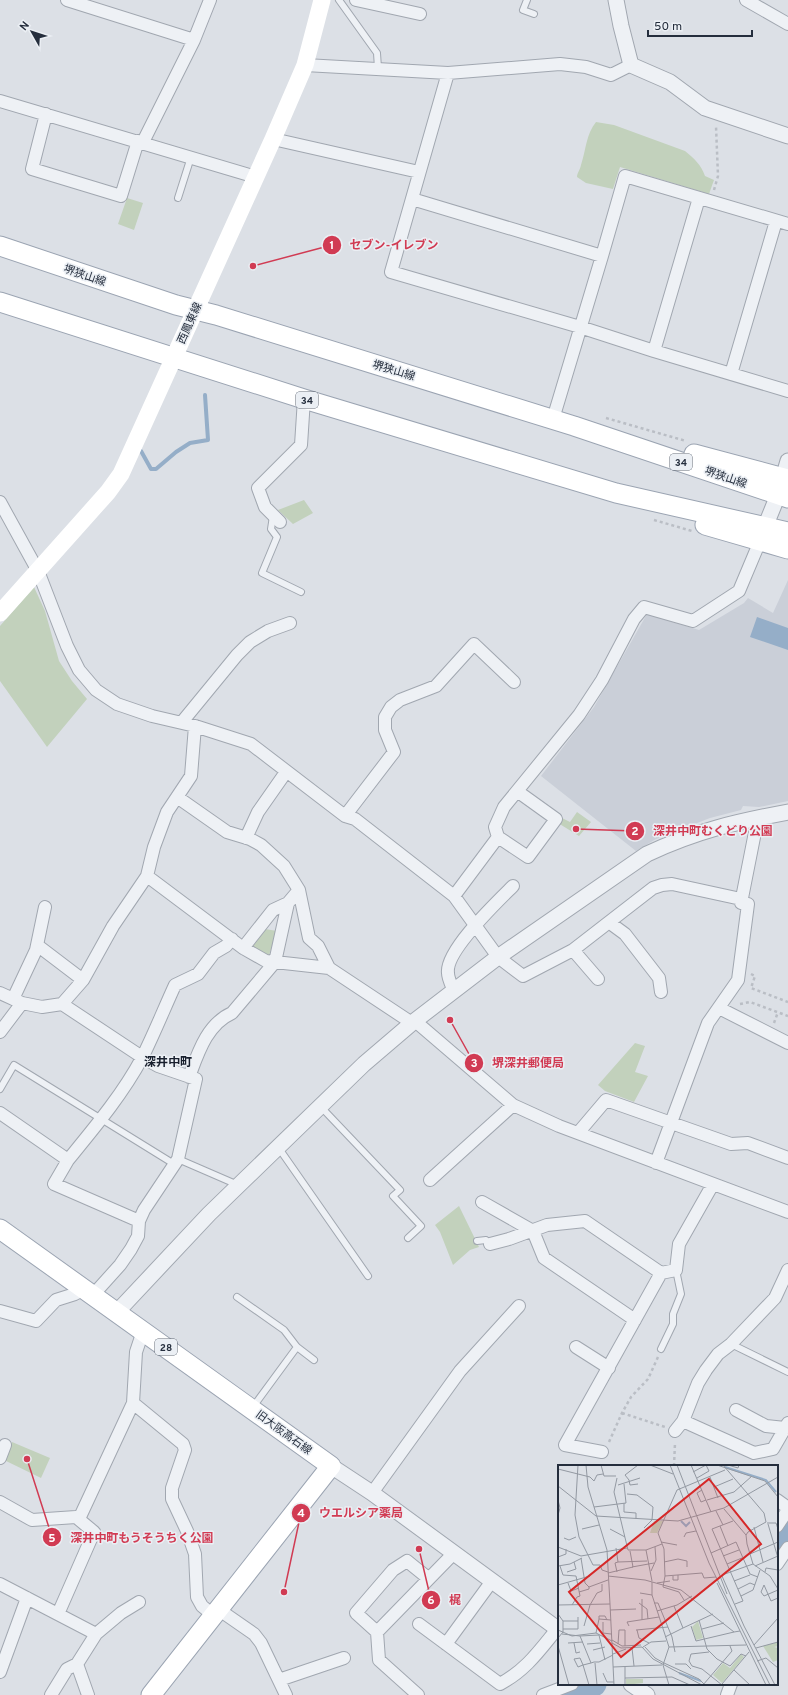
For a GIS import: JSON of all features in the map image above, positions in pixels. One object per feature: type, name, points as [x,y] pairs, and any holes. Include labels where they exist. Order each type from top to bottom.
[{"type":"main road","name":"西鳳東線","points":[[0,613],[108,492],[121,474],[305,65],[322,0]]},
{"type":"main road","name":"堺狭山線","points":[[0,246],[176,305],[574,426],[630,436],[785,482]]},
{"type":"main road","name":"34","points":[[0,302],[304,399],[616,494],[631,503],[762,534]]},
{"type":"main road","points":[[762,534],[788,532]]},
{"type":"main road","points":[[762,534],[788,549]]},
{"type":"main road","name":"旧大阪高石線","points":[[0,1229],[331,1466]]},
{"type":"main road","points":[[151,1695],[331,1466]]},
{"type":"street","points":[[67,0],[92,4],[194,40]]},
{"type":"street","points":[[46,114],[32,169],[121,196],[141,142],[194,40],[210,0]]},
{"type":"street","points":[[356,0],[420,14]]},
{"type":"street","points":[[616,0],[631,65]]},
{"type":"street","points":[[746,0],[788,24]]},
{"type":"street","points":[[305,65],[448,73],[560,64],[586,67],[611,75],[631,65]]},
{"type":"street","points":[[631,65],[670,82],[705,108],[788,136]]},
{"type":"street","points":[[448,73],[391,272],[580,327],[788,391]]},
{"type":"street","points":[[0,101],[256,176]]},
{"type":"street","points":[[273,139],[420,172]]},
{"type":"street","points":[[553,419],[602,256],[624,176],[782,222],[732,374]]},
{"type":"street","points":[[412,200],[602,256]]},
{"type":"street","points":[[654,351],[705,200]]},
{"type":"street","points":[[277,519],[265,507],[258,488],[301,445],[304,399]]},
{"type":"street","points":[[517,791],[556,819],[528,857],[498,837],[495,827],[504,807],[517,791],[579,715],[602,680],[634,619],[644,607],[693,621],[739,591],[785,482]]},
{"type":"street","points":[[0,502],[38,571],[67,646],[79,670],[96,690],[117,704],[152,716],[182,722],[251,744],[345,816],[355,819],[454,896],[498,956],[523,976],[573,950],[610,923],[653,888],[662,885],[672,884],[741,899],[741,902],[748,904],[738,980],[708,1023],[656,1162]]},
{"type":"street","points":[[182,722],[237,655],[250,642],[268,631],[290,623]]},
{"type":"street","points":[[345,816],[394,752],[385,730],[385,717],[391,707],[400,700],[436,686],[474,644],[514,682]]},
{"type":"street","points":[[0,993],[17,1001],[42,1007],[62,1004],[83,980],[113,926],[147,876],[154,847],[167,812],[192,776],[195,726]]},
{"type":"street","points":[[246,838],[258,812],[286,772]]},
{"type":"street","points":[[177,797],[227,832],[261,845],[284,866],[299,890],[309,938],[318,946],[329,968]]},
{"type":"street","points":[[117,1312],[209,1214],[277,1146],[306,1123],[320,1106],[364,1064],[414,1022],[498,956],[647,854],[671,842],[721,825],[788,812]]},
{"type":"street","points":[[741,899],[758,817]]},
{"type":"street","points":[[454,896],[498,837]]},
{"type":"street","points":[[147,876],[243,948],[266,961],[329,968],[414,1022],[513,1106],[578,1134],[788,1212]]},
{"type":"street","points":[[454,991],[448,973],[450,961],[455,950],[476,925],[513,886]]},
{"type":"street","points":[[243,948],[273,910],[288,903],[299,890]]},
{"type":"street","points":[[189,1077],[202,1044],[209,1033],[222,1017],[232,1013],[275,962],[288,903]]},
{"type":"street","points":[[0,1032],[17,1001],[37,945],[46,907]]},
{"type":"street","points":[[610,923],[625,934],[659,978],[661,992]]},
{"type":"street","points":[[139,1221],[54,1184],[68,1160],[102,1119],[124,1088],[142,1057],[175,985],[198,974],[214,953],[226,946],[232,939]]},
{"type":"street","points":[[37,945],[83,980]]},
{"type":"street","points":[[573,950],[598,979]]},
{"type":"street","points":[[0,1311],[36,1322],[56,1300],[75,1294],[88,1292],[120,1266],[138,1236],[139,1221],[144,1210],[176,1162],[196,1079],[158,1066],[62,1004]]},
{"type":"street","points":[[719,1008],[788,1043]]},
{"type":"street","points":[[578,1134],[606,1100],[732,1144],[748,1143],[788,1158]]},
{"type":"street","points":[[430,1180],[513,1106]]},
{"type":"street","points":[[0,1113],[68,1160]]},
{"type":"street","points":[[490,1244],[533,1231],[547,1225],[585,1221],[661,1273],[676,1270],[679,1244],[713,1184]]},
{"type":"street","points":[[482,1202],[533,1231],[544,1258],[635,1320]]},
{"type":"street","points":[[675,1431],[683,1421],[698,1383],[706,1370],[718,1354],[731,1344],[775,1298],[788,1270]]},
{"type":"street","points":[[602,1452],[566,1445],[661,1273]]},
{"type":"street","points":[[372,1493],[460,1371],[519,1306]]},
{"type":"street","points":[[79,1520],[133,1403],[136,1352],[143,1331]]},
{"type":"street","points":[[576,1348],[609,1368]]},
{"type":"street","points":[[133,1403],[183,1444],[185,1450],[172,1488],[172,1499],[187,1531],[195,1554],[197,1597],[202,1606],[216,1612],[254,1634],[261,1643],[286,1695]]},
{"type":"street","points":[[736,1410],[766,1426],[787,1426]]},
{"type":"street","points":[[683,1421],[754,1453],[773,1449],[787,1426]]},
{"type":"street","points":[[0,1458],[5,1445]]},
{"type":"street","points":[[331,1466],[372,1493],[558,1629],[532,1660],[515,1676],[500,1684],[419,1624]]},
{"type":"street","points":[[778,1501],[788,1509],[778,1524]]},
{"type":"street","points":[[0,1502],[32,1520],[76,1517],[94,1532],[58,1614]]},
{"type":"street","points":[[376,1632],[454,1553]]},
{"type":"street","points":[[418,1695],[379,1660],[376,1632],[356,1613],[393,1570],[406,1561],[428,1578]]},
{"type":"street","points":[[446,1644],[492,1581]]},
{"type":"street","points":[[0,1584],[96,1634]]},
{"type":"street","points":[[0,1672],[27,1598]]},
{"type":"street","points":[[51,1695],[67,1669],[77,1664],[96,1634],[139,1602]]},
{"type":"street","points":[[279,1680],[344,1658]]},
{"type":"street","points":[[77,1664],[88,1695]]},
{"type":"street","points":[[543,1695],[569,1685]]},
{"type":"street","points":[[632,1685],[647,1695]]},
{"type":"street","points":[[727,1695],[731,1685]]},
{"type":"lane","points":[[339,0],[377,53],[378,68]]},
{"type":"lane","points":[[527,0],[523,10],[534,14]]},
{"type":"lane","points":[[178,198],[190,157]]},
{"type":"lane","points":[[277,519],[270,529],[277,537],[262,573],[302,592]]},
{"type":"lane","points":[[0,1089],[14,1065],[176,1162],[238,1185]]},
{"type":"lane","points":[[320,1106],[400,1190],[393,1196],[421,1226],[408,1238]]},
{"type":"lane","points":[[277,1146],[368,1276]]},
{"type":"lane","points":[[477,1242],[486,1240],[490,1244]]},
{"type":"lane","points":[[661,1349],[673,1324],[673,1314],[681,1294],[676,1270]]},
{"type":"lane","points":[[237,1297],[284,1330],[297,1347],[314,1360]]},
{"type":"lane","points":[[731,1344],[788,1372]]},
{"type":"lane","points":[[252,1408],[297,1347]]},
{"type":"path","points":[[705,200],[718,176],[715,112]]},
{"type":"path","points":[[739,970],[755,976],[751,988],[788,1002]]},
{"type":"path","points":[[719,1008],[750,1002],[788,1016]]},
{"type":"path","points":[[602,1452],[610,1440],[631,1397],[648,1379],[661,1349]]},
{"type":"path","points":[[622,1413],[675,1431],[674,1465]]},
{"type":"shaded area","points":[[788,580],[788,801],[759,807],[743,806],[741,810],[710,818],[656,839],[636,851],[541,776],[594,707],[647,614],[699,630],[744,603],[748,598],[773,613]]},
{"type":"green space","points":[[596,122],[614,125],[685,151],[697,162],[705,176],[714,180],[709,194],[620,167],[613,189],[586,183],[577,176],[581,167],[588,137]]},
{"type":"green space","points":[[127,198],[143,203],[134,230],[118,224]]},
{"type":"green space","points":[[304,500],[313,513],[293,524],[278,510]]},
{"type":"green space","points":[[34,587],[45,611],[59,661],[72,681],[87,699],[47,747],[0,681],[0,626]]},
{"type":"green space","points":[[577,812],[591,822],[579,836],[558,823],[562,818],[570,822]]},
{"type":"green space","points":[[265,929],[277,931],[269,955],[250,948]]},
{"type":"green space","points":[[635,1043],[645,1046],[635,1072],[648,1076],[634,1102],[605,1091],[598,1085]]},
{"type":"green space","points":[[459,1206],[479,1247],[470,1250],[453,1265],[440,1232],[435,1225]]},
{"type":"green space","points":[[12,1442],[50,1458],[41,1478],[4,1460]]},
{"type":"water","points":[[757,617],[788,628],[788,650],[750,637]]},
{"type":"waterway","points":[[141,451],[151,469],[156,469],[176,452],[190,443],[208,440],[205,395]]},
{"type":"waterway","points":[[778,1547],[788,1533]]},
{"type":"waterway","points":[[564,1695],[591,1685]]},
{"type":"place","name":"セブン-イレブン","points":[[253,266]]},
{"type":"place","name":"深井中町むくどり公園","points":[[576,829]]},
{"type":"place","name":"堺深井郵便局","points":[[450,1020]]},
{"type":"place","name":"深井中町もうそうちく公園","points":[[27,1459]]},
{"type":"place","name":"梶","points":[[419,1549]]},
{"type":"place","name":"ウエルシア薬局","points":[[284,1592]]},
{"type":"district","name":"深井中町","points":[[168,1062]]}]
